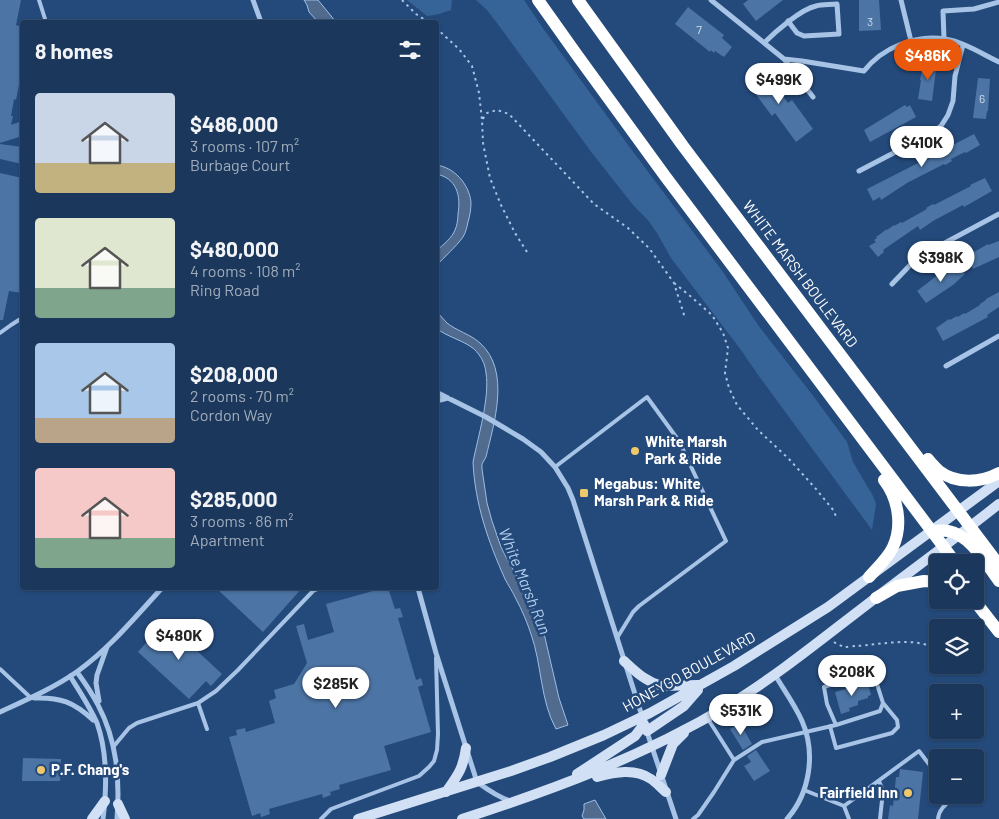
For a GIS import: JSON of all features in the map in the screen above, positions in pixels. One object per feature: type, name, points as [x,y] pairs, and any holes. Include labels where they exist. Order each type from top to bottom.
[{"type":"highway","points":[[538,0],[626,123],[949,554]]},
{"type":"highway","name":"WHITE MARSH BOULEVARD","points":[[578,0],[677,138],[999,565]]},
{"type":"highway","points":[[752,291],[765,316],[823,398],[887,483],[895,499],[898,516],[893,548],[887,558],[869,577]]},
{"type":"highway","points":[[846,362],[937,470],[954,479],[976,481],[999,473]]},
{"type":"highway","points":[[932,530],[948,531],[968,541],[999,581]]},
{"type":"highway","points":[[876,598],[897,586],[929,582]]},
{"type":"highway","points":[[984,601],[999,622]]},
{"type":"highway","points":[[981,609],[999,632]]},
{"type":"main road","name":"HONEYGO BOULEVARD","points":[[358,819],[511,771],[644,724],[701,685],[767,646],[828,606],[999,482]]},
{"type":"main road","points":[[532,796],[652,747],[730,704],[775,675],[999,504]]},
{"type":"main road","points":[[624,661],[647,681],[658,685],[701,685]]},
{"type":"main road","points":[[557,786],[636,736],[644,724],[684,706],[701,685]]},
{"type":"main road","points":[[661,775],[673,744],[690,727]]},
{"type":"main road","points":[[446,792],[464,763],[466,748]]},
{"type":"main road","points":[[462,819],[610,773],[638,773],[650,778],[666,792]]},
{"type":"main road","points":[[92,819],[105,801]]},
{"type":"main road","points":[[118,804],[125,819]]},
{"type":"street","points":[[253,0],[260,20]]},
{"type":"street","points":[[711,0],[784,59],[814,97]]},
{"type":"street","points":[[901,0],[911,41]]},
{"type":"street","points":[[944,39],[943,11],[974,9],[999,2]]},
{"type":"street","points":[[764,43],[788,21],[810,8],[837,4],[838,34],[804,36],[797,33],[788,21]]},
{"type":"street","points":[[784,59],[864,71],[869,65],[894,47],[911,41],[944,39],[963,45],[999,62]]},
{"type":"street","points":[[858,171],[942,126],[953,100],[955,76],[963,45]]},
{"type":"street","points":[[892,284],[915,260],[999,214]]},
{"type":"street","points":[[946,366],[999,336]]},
{"type":"street","points":[[439,394],[508,430],[541,452],[555,466],[562,478],[573,500],[676,819]]},
{"type":"street","points":[[439,400],[448,398]]},
{"type":"street","points":[[0,712],[77,672],[108,645],[160,590]]},
{"type":"street","points":[[419,590],[436,653],[477,782],[490,792],[513,802]]},
{"type":"street","points":[[108,645],[97,676],[96,690],[114,746],[117,770],[117,819]]},
{"type":"street","points":[[77,672],[100,707]]},
{"type":"street","points":[[775,675],[798,713],[806,731],[810,757],[804,790],[787,819]]},
{"type":"street","points":[[70,676],[97,723],[103,748],[106,786],[103,819]]},
{"type":"street","points":[[30,698],[49,697],[73,704],[97,723]]},
{"type":"lane","points":[[39,0],[45,20]]},
{"type":"lane","points":[[0,333],[20,319]]},
{"type":"lane","points":[[555,466],[647,397],[679,441],[726,541],[636,609],[617,639]]},
{"type":"lane","points":[[114,746],[128,728],[136,723],[198,703],[216,691],[315,590]]},
{"type":"lane","points":[[321,819],[331,809],[419,776],[430,767],[437,750],[438,734],[436,653]]},
{"type":"lane","points":[[0,669],[30,698]]},
{"type":"lane","points":[[830,726],[836,748],[892,732],[898,727],[897,720],[883,703],[876,681],[871,676],[861,674],[824,688],[827,704],[836,724]]},
{"type":"lane","points":[[198,703],[207,729]]},
{"type":"lane","points":[[693,819],[714,792],[734,760],[762,742],[830,726],[880,711],[883,703]]},
{"type":"lane","points":[[707,718],[734,760]]},
{"type":"lane","points":[[844,806],[919,751],[929,764]]},
{"type":"lane","points":[[879,780],[883,791],[880,819]]},
{"type":"lane","points":[[804,790],[844,806],[849,819]]},
{"type":"lane","points":[[938,819],[938,813],[945,804]]},
{"type":"path","points":[[402,0],[425,20]]},
{"type":"path","points":[[439,31],[460,49],[472,66],[479,93],[483,143],[490,178],[501,205],[527,252]]},
{"type":"path","points":[[482,120],[487,113],[497,110],[509,114],[594,204],[628,228],[649,248],[674,283],[685,318]]},
{"type":"path","points":[[674,283],[712,315],[723,334],[728,348],[725,373],[737,406],[758,430],[790,459],[834,511],[836,516]]},
{"type":"path","points":[[825,637],[844,647],[898,642],[917,642],[929,645]]},
{"type":"shaded area","points":[[304,0],[318,0],[334,20],[316,20],[309,12]]},
{"type":"shaded area","points":[[407,0],[452,0],[451,10],[427,16]]},
{"type":"shaded area","points":[[476,0],[524,0],[631,149],[723,272],[758,325],[847,442],[853,462],[876,504],[872,530],[741,350],[671,258],[648,220],[633,205],[592,153],[497,23]]},
{"type":"shaded area","points":[[439,165],[449,169],[460,177],[470,195],[471,210],[464,235],[439,263],[439,248],[454,233],[459,207],[456,189],[449,179],[439,175]]},
{"type":"shaded area","name":"White Marsh Run","points":[[439,314],[447,323],[480,343],[489,355],[495,368],[498,382],[496,413],[486,457],[482,464],[487,503],[501,547],[527,593],[543,629],[559,698],[568,725],[556,729],[547,706],[531,634],[493,551],[476,493],[473,462],[485,405],[487,383],[485,366],[481,357],[474,349],[439,330]]},
{"type":"shaded area","points":[[595,800],[606,819],[584,819],[582,816],[584,804]]},
{"type":"building","points":[[0,0],[21,0],[16,25],[20,26],[20,80],[11,116],[13,116],[11,125],[20,122],[20,137],[0,143]]},
{"type":"building","points":[[748,0],[783,0],[756,21],[743,4]]},
{"type":"building","points":[[859,0],[879,0],[881,30],[859,31]]},
{"type":"building","points":[[688,7],[724,35],[722,38],[732,47],[724,57],[715,51],[714,53],[711,50],[710,52],[675,24]]},
{"type":"building","points":[[924,60],[937,62],[932,101],[918,99]]},
{"type":"building","points":[[762,68],[788,103],[792,100],[813,129],[796,142],[775,113],[772,116],[745,80]]},
{"type":"building","points":[[978,78],[990,79],[986,119],[973,118]]},
{"type":"building","points":[[905,105],[907,107],[910,105],[916,117],[870,142],[864,130]]},
{"type":"building","points":[[974,134],[980,145],[951,159],[952,161],[945,165],[907,183],[881,200],[880,197],[873,201],[867,189],[925,161]]},
{"type":"building","points":[[0,144],[20,147],[20,164],[0,159]]},
{"type":"building","points":[[0,173],[20,178],[20,293],[9,291],[3,320],[0,320]]},
{"type":"building","points":[[985,178],[992,191],[964,207],[963,205],[933,221],[920,230],[918,226],[883,250],[884,252],[878,257],[869,246],[876,242],[874,240],[876,237],[887,229],[902,223],[933,204]]},
{"type":"building","points":[[999,241],[999,257],[973,269],[967,256],[988,244]]},
{"type":"building","points":[[956,262],[965,274],[953,285],[926,303],[917,291]]},
{"type":"building","points":[[999,292],[999,307],[987,315],[988,317],[943,341],[936,328],[949,319],[965,314]]},
{"type":"building","points":[[218,590],[300,590],[263,632]]},
{"type":"building","points":[[377,590],[389,590],[395,609],[400,608],[403,617],[398,618],[416,680],[421,678],[423,685],[418,687],[431,732],[384,746],[391,770],[339,785],[340,789],[330,792],[331,795],[323,798],[322,794],[269,809],[270,814],[261,817],[260,813],[252,816],[229,737],[237,735],[236,730],[245,728],[246,732],[275,723],[269,701],[276,698],[274,690],[294,684],[307,663],[296,626],[304,624],[308,640],[334,632],[326,604]]},
{"type":"building","points":[[165,621],[222,674],[211,686],[206,681],[189,699],[138,652]]},
{"type":"building","points":[[868,683],[871,695],[858,701],[858,705],[849,708],[850,711],[841,714],[835,692]]},
{"type":"building","points":[[740,723],[752,744],[743,750],[730,729]]},
{"type":"building","points":[[756,750],[770,771],[754,781],[744,766],[751,762],[747,756]]},
{"type":"building","name":"P.F. Chang's","points":[[23,758],[61,759],[60,781],[22,781]]},
{"type":"building","name":"Fairfield Inn","points":[[900,769],[923,772],[918,819],[888,819],[890,805],[893,806],[896,777],[899,777]]},
{"type":"place","name":"White Marsh Park & Ride","points":[[635,451]]},
{"type":"place","name":"Megabus: White Marsh Park & Ride","points":[[584,493]]},
{"type":"place","name":"P.F. Chang's","points":[[41,770]]},
{"type":"place","name":"Fairfield Inn","points":[[908,793]]}]
